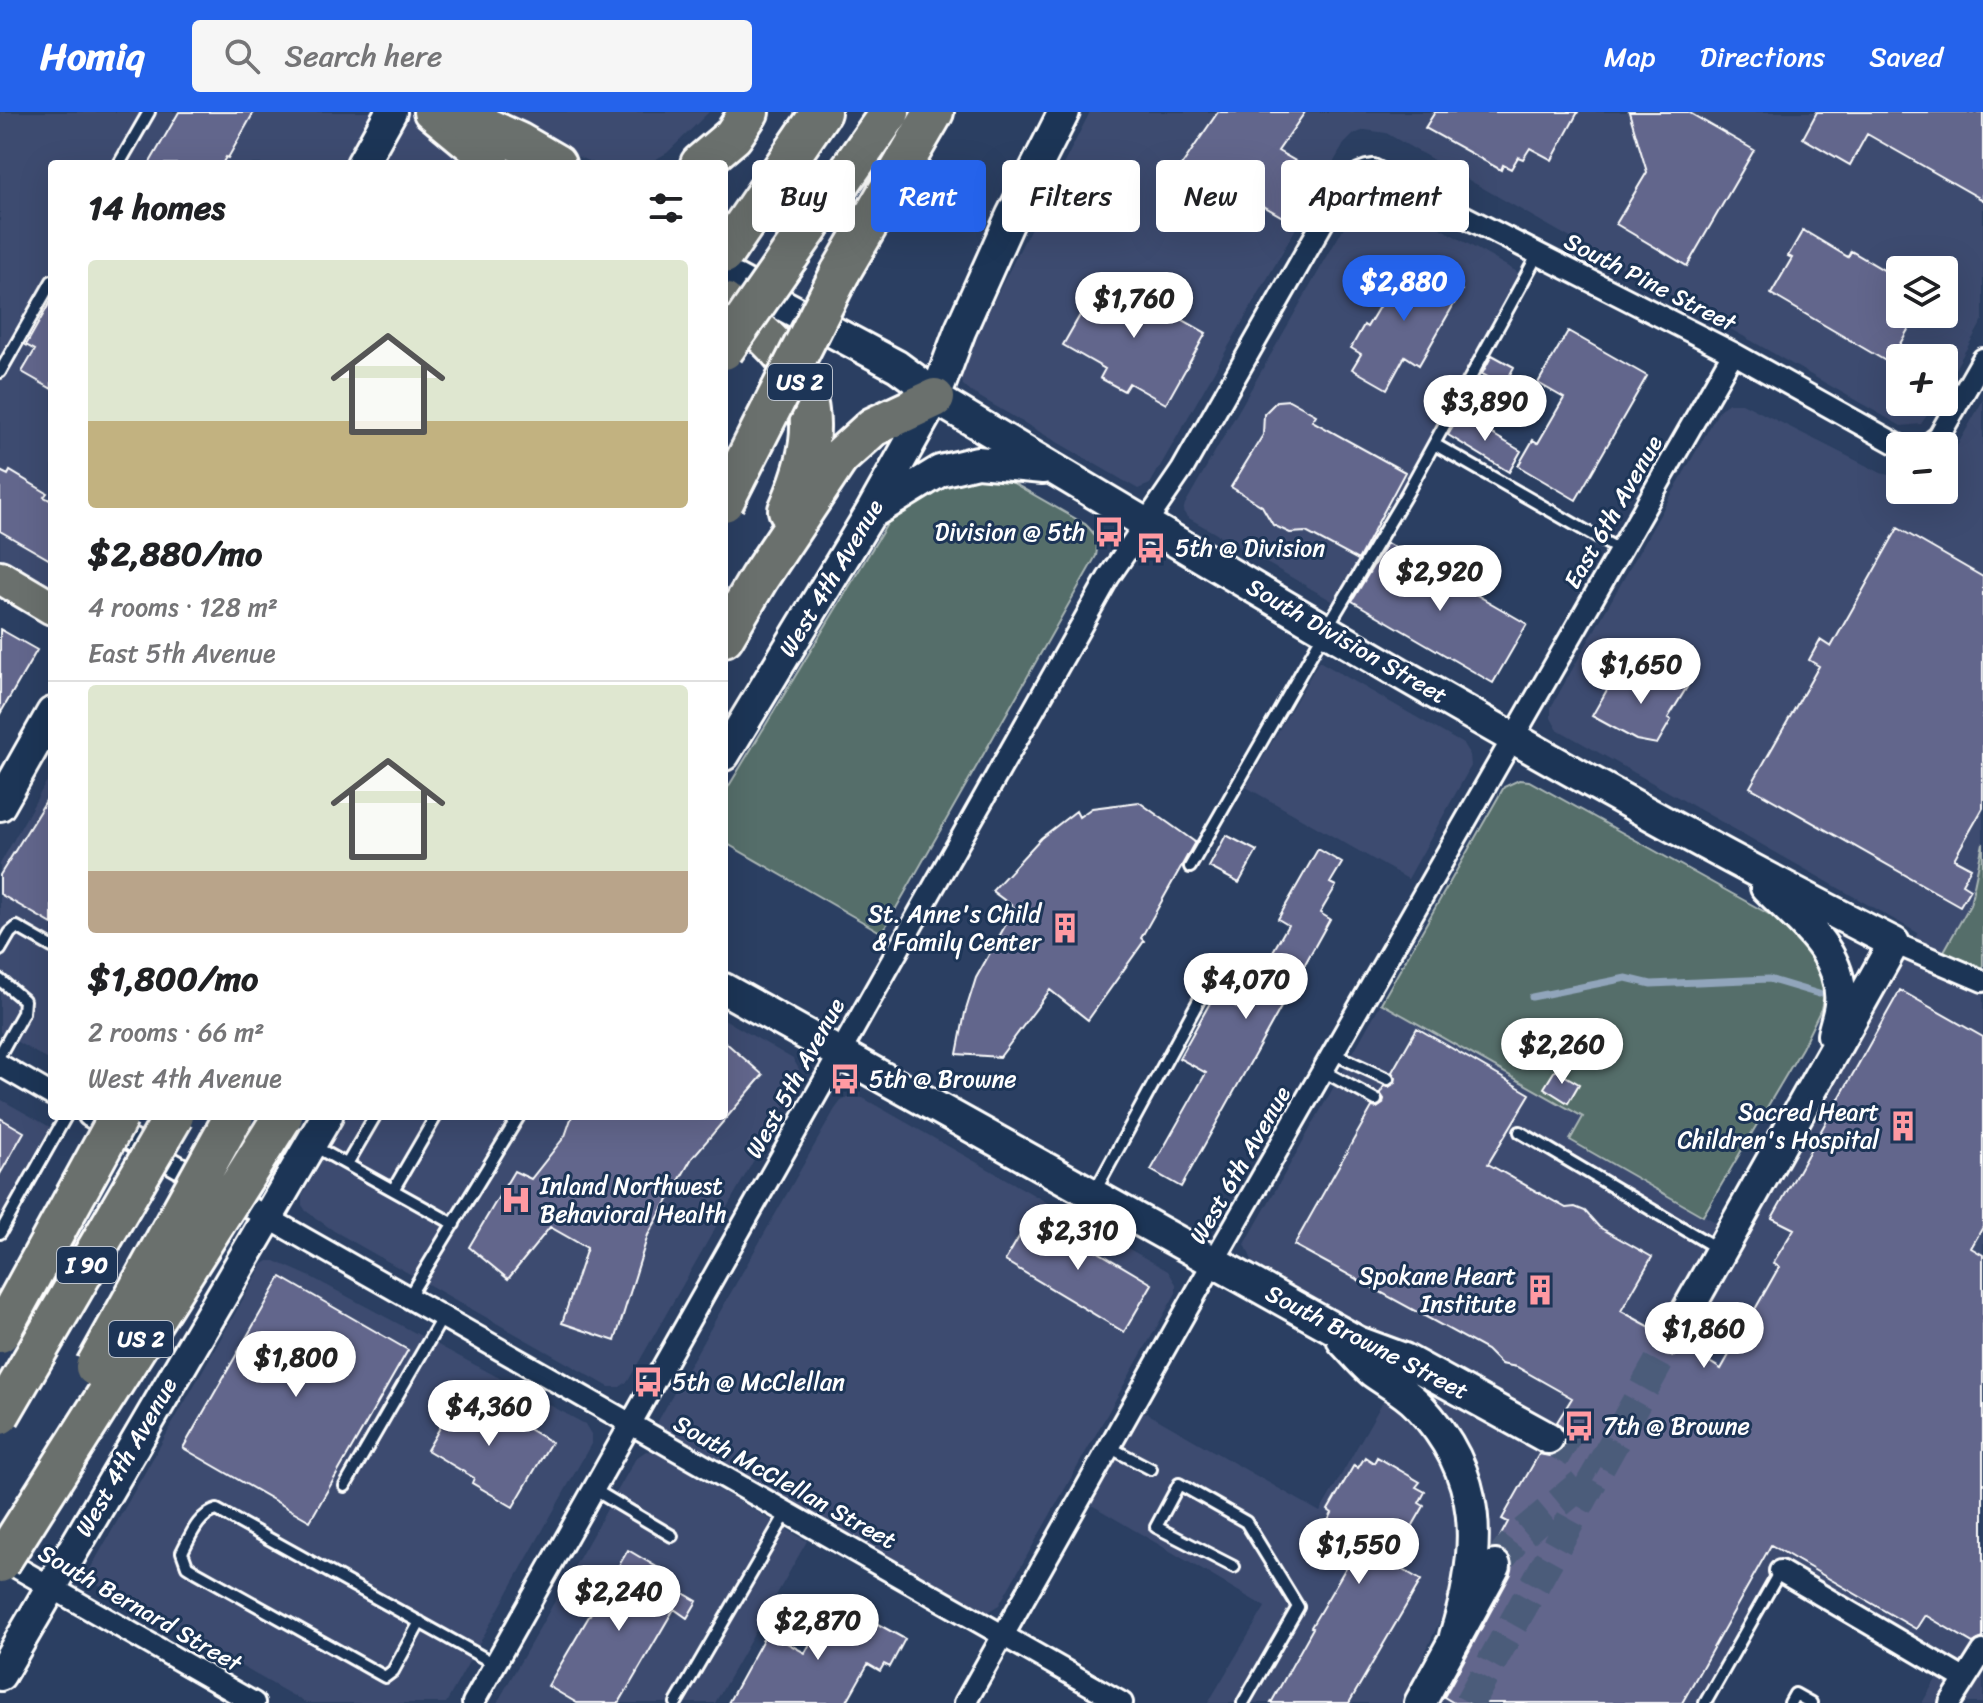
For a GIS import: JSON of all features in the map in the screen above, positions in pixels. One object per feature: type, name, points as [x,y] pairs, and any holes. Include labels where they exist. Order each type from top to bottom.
[{"type":"highway","points":[[452,112],[549,160]]},
{"type":"highway","points":[[705,160],[733,136],[749,112]]},
{"type":"highway","points":[[734,239],[821,112]]},
{"type":"highway","points":[[728,344],[890,112]]},
{"type":"highway","points":[[728,494],[840,273],[934,112]]},
{"type":"highway","name":"US 2","points":[[728,305],[782,352],[803,389],[811,419],[810,444],[797,490],[759,578],[728,630]]},
{"type":"highway","points":[[759,578],[839,458],[853,443],[873,427],[935,398]]},
{"type":"highway","points":[[0,1333],[117,1120]]},
{"type":"highway","name":"I 90","points":[[0,1415],[172,1120]]},
{"type":"highway","name":"I 90","points":[[0,1538],[232,1120]]},
{"type":"highway","name":"US 2","points":[[0,1560],[280,1120]]},
{"type":"main road","points":[[430,112],[488,160]]},
{"type":"main road","points":[[0,577],[48,606]]},
{"type":"street","points":[[364,160],[391,112]]},
{"type":"street","name":"West 4th Avenue","points":[[728,748],[870,514],[935,398],[966,317],[1012,215],[1064,112]]},
{"type":"street","name":"South Pine Street","points":[[1469,219],[1733,353],[1886,438]]},
{"type":"street","name":"West 5th Avenue","points":[[473,1703],[1108,578],[1182,470],[1317,232]]},
{"type":"street","name":"South Division Street","points":[[728,279],[736,280],[870,351],[916,380],[935,398],[1145,525],[1747,868],[1894,943],[1983,981]]},
{"type":"street","name":"East 6th Avenue","points":[[1515,738],[1733,353]]},
{"type":"street","points":[[1941,432],[1983,359]]},
{"type":"street","points":[[870,514],[940,471],[977,462],[1053,469]]},
{"type":"street","points":[[0,805],[48,720]]},
{"type":"street","name":"West 6th Avenue","points":[[965,1703],[1214,1261],[1515,738]]},
{"type":"street","points":[[1747,868],[1812,933],[1832,959],[1839,979],[1840,1004],[1828,1057]]},
{"type":"street","points":[[1672,1338],[1894,943]]},
{"type":"street","name":"South Browne Street","points":[[728,991],[1358,1342],[1430,1372],[1548,1438]]},
{"type":"street","points":[[0,1065],[48,1093]]},
{"type":"street","name":"South McClellan Street","points":[[96,1120],[1122,1703]]},
{"type":"street","name":"West 4th Avenue","points":[[0,1675],[324,1120]]},
{"type":"street","points":[[1331,1327],[1370,1369],[1417,1404],[1446,1443],[1458,1467],[1470,1504],[1475,1535],[1466,1601],[1455,1636]]},
{"type":"street","name":"South Bernard Street","points":[[0,1560],[254,1703]]},
{"type":"street","points":[[1420,1703],[1495,1566]]},
{"type":"street","points":[[1780,1571],[1964,1679]]},
{"type":"street","points":[[1950,1703],[1983,1651]]},
{"type":"lane","points":[[121,160],[149,112]]},
{"type":"lane","points":[[1190,867],[1434,444],[1538,254]]},
{"type":"lane","points":[[0,372],[48,288]]},
{"type":"lane","points":[[1434,444],[1621,551]]},
{"type":"lane","points":[[0,950],[17,927],[48,945]]},
{"type":"lane","points":[[0,980],[24,1000],[23,1013],[0,1054]]},
{"type":"lane","points":[[1093,1194],[1205,989]]},
{"type":"lane","points":[[1328,1063],[1388,1079]]},
{"type":"lane","points":[[1328,1063],[1376,1100]]},
{"type":"lane","points":[[0,1233],[64,1120]]},
{"type":"lane","points":[[347,1164],[373,1120]]},
{"type":"lane","points":[[393,1190],[434,1120]]},
{"type":"lane","points":[[408,1298],[517,1120]]},
{"type":"lane","points":[[1520,1132],[1720,1250]]},
{"type":"lane","points":[[310,1143],[454,1224]]},
{"type":"lane","points":[[345,1486],[442,1318]]},
{"type":"lane","points":[[1109,1447],[1151,1469]]},
{"type":"lane","points":[[1234,1567],[1156,1527],[1179,1484],[1246,1522],[1298,1607],[1243,1703]]},
{"type":"lane","points":[[593,1489],[672,1536]]},
{"type":"lane","points":[[420,1622],[393,1671],[385,1677],[195,1571],[187,1566],[182,1552],[207,1513],[217,1510],[420,1622],[495,1664]]},
{"type":"lane","points":[[676,1703],[787,1512]]},
{"type":"lane","points":[[1705,1703],[1780,1571]]},
{"type":"lane","points":[[1790,1703],[1795,1694],[1811,1703]]},
{"type":"shaded area","points":[[0,112],[430,112],[488,160],[48,160],[48,606],[0,577]]},
{"type":"shaded area","points":[[495,112],[709,112],[667,153],[654,160],[586,160]]},
{"type":"shaded area","points":[[1090,112],[1983,112],[1983,320],[1958,364],[1958,344],[1886,344],[1886,416],[1926,416],[1921,424],[1901,426],[1469,180],[1469,160],[1433,160],[1386,133],[1365,130],[1354,134],[1335,160],[1281,160],[1281,232],[1294,232],[1150,484],[1138,489],[971,392],[963,385],[961,365],[1029,232],[1140,232],[1140,160],[1066,160]]},
{"type":"shaded area","points":[[1341,232],[1447,232],[1533,281],[1346,609],[1187,517],[1183,511]]},
{"type":"shaded area","points":[[1983,400],[1983,1703],[1922,1703],[1938,1676],[1779,1584],[1710,1703],[1433,1703],[1487,1581],[1490,1514],[1481,1484],[1405,1379],[1418,1355],[1253,1263],[1245,1244],[1381,1003],[1583,1117],[1571,1141],[1744,1238],[1918,933],[1557,729],[1551,718],[1551,707],[1720,409],[1729,403],[1742,403],[1886,474],[1886,504],[1958,504],[1958,444]]},
{"type":"shaded area","points":[[1319,661],[1463,744],[1470,755],[1471,766],[1408,879],[1246,787]]},
{"type":"shaded area","points":[[48,779],[48,1060],[0,1032],[0,864]]},
{"type":"shaded area","name":"Inland Northwest Behavioral Health","points":[[728,1021],[793,1059],[799,1069],[799,1081],[628,1381],[620,1387],[609,1387],[334,1231],[306,1211],[302,1196],[345,1120],[728,1120]]},
{"type":"shaded area","points":[[850,1097],[863,1098],[1168,1271],[1176,1284],[1176,1293],[999,1605],[986,1613],[978,1612],[658,1428],[658,1421],[835,1109],[841,1101]]},
{"type":"shaded area","points":[[0,1099],[50,1127],[0,1217]]},
{"type":"shaded area","points":[[275,1261],[313,1278],[585,1424],[591,1434],[591,1444],[446,1703],[306,1703],[94,1583],[89,1577],[89,1571],[263,1264]]},
{"type":"shaded area","points":[[1385,1398],[1410,1419],[1432,1447],[1449,1480],[1459,1521],[1458,1561],[1448,1603],[1402,1703],[1208,1703],[1265,1607],[1090,1504],[1143,1411],[1320,1512]]},
{"type":"shaded area","points":[[646,1451],[655,1452],[807,1541],[715,1703],[497,1703],[636,1458]]},
{"type":"green space","points":[[989,476],[1013,483],[1085,524],[1096,538],[1096,556],[882,933],[728,844],[728,787],[890,519],[957,477]]},
{"type":"green space","points":[[1519,780],[1529,781],[1783,922],[1808,940],[1827,980],[1821,1009],[1802,1048],[1703,1216],[1570,1140],[1583,1117],[1381,1003],[1504,787]]},
{"type":"green space","points":[[1983,843],[1983,969],[1943,953],[1970,905]]},
{"type":"building","points":[[179,112],[254,112],[224,160],[151,160]]},
{"type":"building","points":[[1218,112],[1305,112],[1278,151],[1294,160],[1281,160],[1281,216],[1265,207],[1265,160],[1185,160]]},
{"type":"building","points":[[1435,112],[1578,112],[1552,160],[1530,148],[1523,159],[1518,157],[1511,169],[1503,165],[1501,170],[1425,128]]},
{"type":"building","points":[[1629,112],[1688,112],[1754,150],[1687,266],[1616,224],[1647,172]]},
{"type":"building","points":[[1817,112],[1983,112],[1983,200],[1867,134],[1850,165],[1803,138]]},
{"type":"building","points":[[1803,230],[1848,257],[1851,251],[1886,271],[1886,328],[1909,328],[1900,344],[1886,344],[1886,361],[1771,294],[1792,258],[1788,256]]},
{"type":"building","points":[[1408,258],[1462,290],[1419,365],[1405,356],[1387,389],[1352,369],[1361,354],[1351,348]]},
{"type":"building","points":[[1103,275],[1206,333],[1166,404],[1129,383],[1124,391],[1100,378],[1105,369],[1063,345]]},
{"type":"building","points":[[48,306],[48,387],[22,372],[35,350],[26,345]]},
{"type":"building","points":[[1568,331],[1647,376],[1576,500],[1518,466],[1533,440],[1538,443],[1564,398],[1538,383]]},
{"type":"building","points":[[1492,355],[1514,367],[1504,386],[1482,374]]},
{"type":"building","points":[[1289,400],[1316,415],[1312,421],[1405,472],[1358,560],[1306,532],[1290,533],[1273,525],[1262,506],[1231,487],[1263,435],[1264,414],[1277,401]]},
{"type":"building","points":[[1460,415],[1521,451],[1509,472],[1448,435]]},
{"type":"building","points":[[0,471],[8,475],[10,471],[47,493],[44,497],[48,499],[48,559],[0,531]]},
{"type":"building","points":[[1898,528],[1983,577],[1983,808],[1954,859],[1971,868],[1962,884],[1970,889],[1960,906],[1750,787],[1819,666],[1809,660],[1820,640],[1831,647]]},
{"type":"building","points":[[1387,543],[1527,624],[1493,683],[1352,601]]},
{"type":"building","points":[[0,629],[37,650],[0,714]]},
{"type":"building","points":[[1648,665],[1687,687],[1657,744],[1636,740],[1592,716],[1616,674],[1633,690]]},
{"type":"building","points":[[48,797],[48,922],[0,894],[0,875]]},
{"type":"building","name":"St. Anne's Child & Family Center","points":[[1139,802],[1195,842],[1141,938],[1144,941],[1088,1020],[1050,990],[1000,1057],[957,1054],[976,978],[1015,908],[992,891],[1041,838],[1076,811],[1079,817],[1092,808]]},
{"type":"building","points":[[1226,835],[1257,851],[1239,883],[1209,867]]},
{"type":"building","points":[[1318,849],[1342,863],[1330,883],[1336,886],[1320,913],[1330,919],[1181,1187],[1151,1170],[1206,1073],[1179,1058],[1215,994],[1240,1009],[1288,925],[1278,919]]},
{"type":"building","points":[[1900,990],[1983,1037],[1983,1227],[1971,1248],[1983,1255],[1983,1638],[1973,1643],[1925,1615],[1916,1629],[1771,1545],[1682,1703],[1454,1703],[1444,1697],[1511,1574],[1513,1565],[1510,1556],[1494,1548],[1508,1522],[1502,1519],[1539,1454],[1549,1456],[1563,1447],[1566,1437],[1557,1422],[1572,1398],[1517,1367],[1501,1364],[1487,1350],[1294,1245],[1372,1107],[1383,1104],[1380,1093],[1384,1086],[1395,1083],[1392,1072],[1417,1028],[1530,1094],[1488,1164],[1566,1208],[1585,1211],[1599,1227],[1652,1257],[1621,1311],[1656,1330],[1656,1346],[1663,1353],[1673,1356],[1687,1348],[1721,1369],[1779,1267],[1773,1263],[1794,1229],[1772,1218]]},
{"type":"building","points":[[728,1044],[763,1075],[728,1116]]},
{"type":"building","points":[[1555,1070],[1579,1084],[1568,1103],[1544,1088]]},
{"type":"building","points":[[0,1118],[24,1132],[0,1174]]},
{"type":"building","points":[[571,1120],[725,1120],[692,1158],[648,1235],[615,1341],[562,1323],[587,1248],[550,1227],[508,1279],[469,1247],[514,1171],[531,1179],[565,1136]]},
{"type":"building","points":[[1033,1213],[1152,1284],[1124,1332],[1005,1261]]},
{"type":"building","points":[[281,1277],[408,1350],[310,1521],[183,1448]]},
{"type":"building","points":[[462,1390],[551,1442],[513,1507],[472,1483],[474,1478],[427,1450]]},
{"type":"building","points":[[1365,1457],[1374,1463],[1377,1457],[1420,1482],[1416,1487],[1425,1492],[1419,1503],[1424,1506],[1391,1563],[1421,1580],[1349,1703],[1271,1703],[1354,1554],[1346,1550],[1350,1544],[1333,1534],[1335,1530],[1326,1525],[1332,1513],[1328,1510],[1354,1465],[1358,1468]]},
{"type":"building","points":[[628,1550],[665,1572],[661,1580],[697,1601],[687,1618],[674,1609],[619,1703],[577,1703],[548,1686]]},
{"type":"building","points":[[834,1600],[905,1639],[890,1667],[884,1664],[880,1671],[868,1664],[846,1703],[728,1703],[767,1632],[805,1653]]},
{"type":"waterway","points":[[1532,997],[1626,978],[1651,984],[1769,979],[1819,994]]},
{"type":"tunnel","points":[[1469,1703],[1672,1338]]},
{"type":"tunnel","points":[[1548,1438],[1600,1468]]},
{"type":"tunnel","points":[[1495,1566],[1518,1537],[1586,1480]]},
{"type":"place","name":"Division @ 5th","points":[[1109,532]]},
{"type":"place","name":"5th @ Division","points":[[1151,548]]},
{"type":"place","name":"St. Anne's Child & Family Center","points":[[1065,928]]},
{"type":"place","name":"5th @ Browne","points":[[845,1079]]},
{"type":"place","name":"Sacred Heart Children's Hospital","points":[[1903,1126]]},
{"type":"place","name":"Inland Northwest Behavioral Health","points":[[516,1200]]},
{"type":"place","name":"Spokane Heart Institute","points":[[1540,1290]]},
{"type":"place","name":"5th @ McClellan","points":[[648,1382]]},
{"type":"place","name":"7th @ Browne","points":[[1579,1426]]}]
